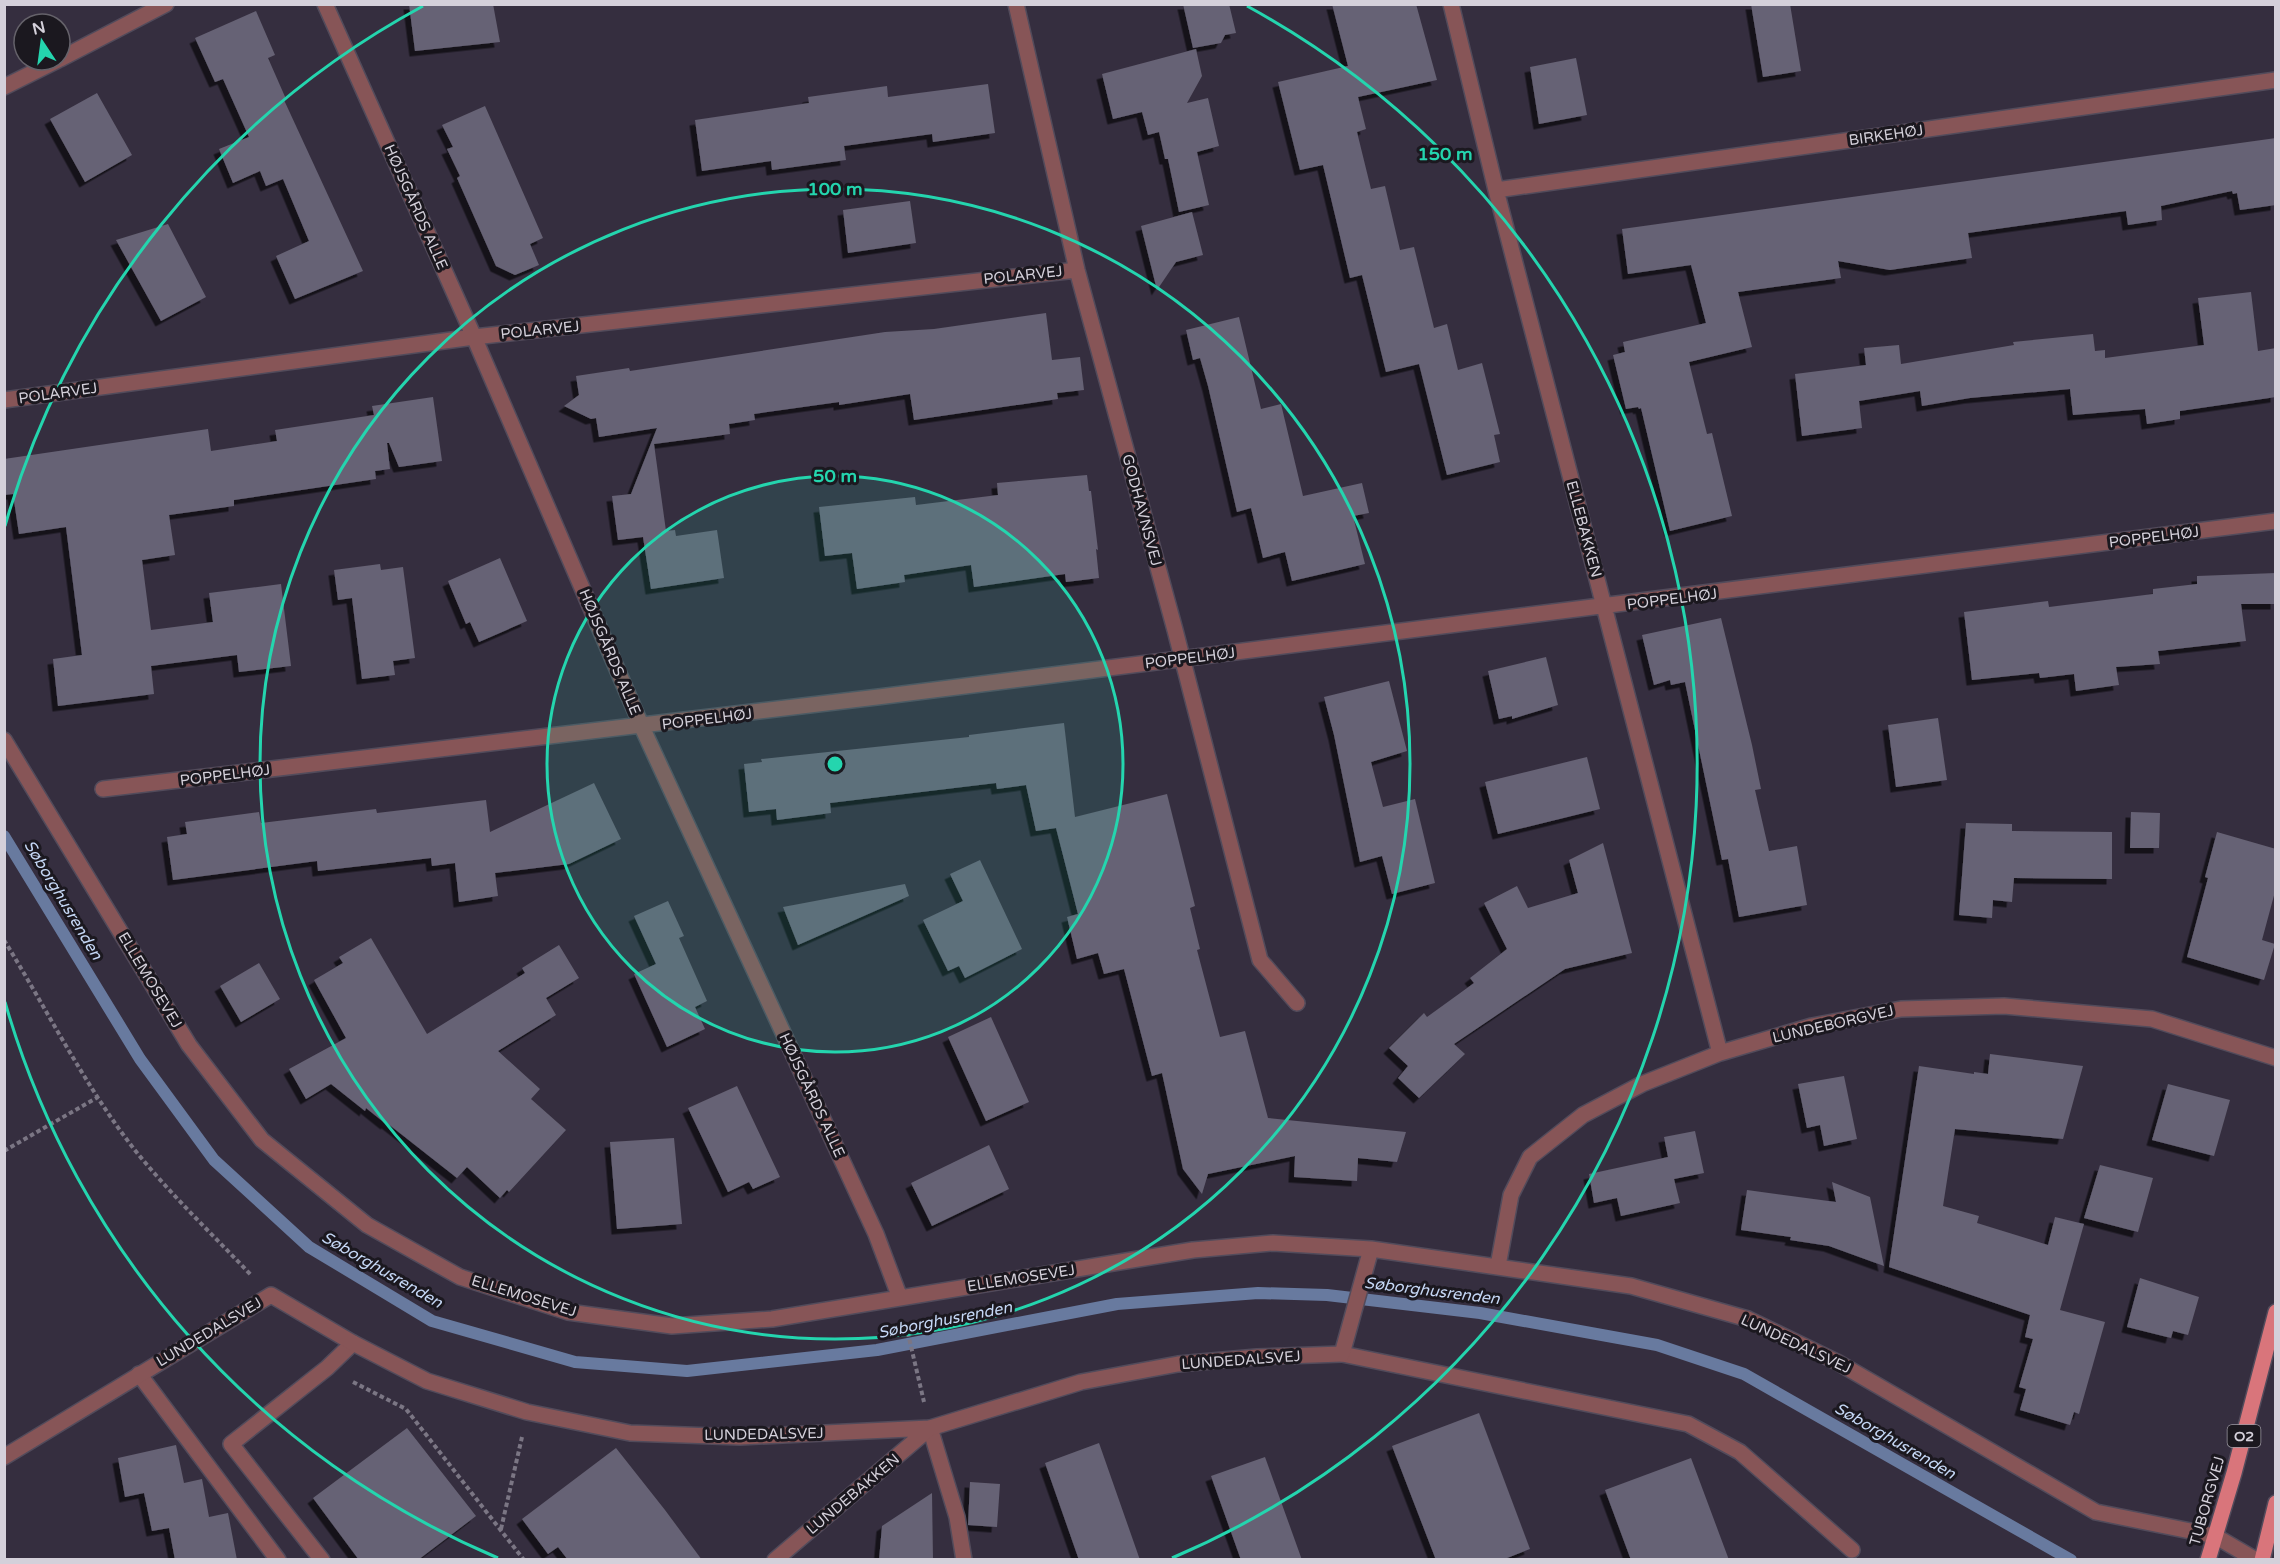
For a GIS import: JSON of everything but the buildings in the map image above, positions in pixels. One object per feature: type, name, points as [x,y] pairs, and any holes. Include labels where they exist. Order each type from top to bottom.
[{"type":"main road","name":"TUBORGVEJ","points":[[2208,1560],[2234,1473],[2276,1312]]},
{"type":"main road","points":[[2262,1560],[2276,1503]]},
{"type":"street","points":[[72,52],[166,4]]},
{"type":"street","name":"HØJSGÅRDS ALLE","points":[[325,4],[474,337],[642,727],[876,1234],[900,1298]]},
{"type":"street","name":"GODHAVNSVEJ","points":[[1016,4],[1077,270],[1260,960],[1297,1002]]},
{"type":"street","name":"ELLEBAKKEN","points":[[1451,4],[1496,190],[1720,1053]]},
{"type":"street","points":[[4,87],[33,72]]},
{"type":"street","name":"BIRKEHØJ","points":[[1496,190],[2276,80]]},
{"type":"street","name":"POLARVEJ","points":[[4,400],[474,337],[1077,270]]},
{"type":"street","name":"POPPELHØJ","points":[[103,789],[642,727],[1605,608],[2276,521]]},
{"type":"street","name":"ELLEMOSEVEJ","points":[[4,740],[189,1045],[262,1140],[367,1225],[460,1277],[568,1312],[672,1326],[772,1319],[1193,1250],[1273,1243],[1371,1249]]},
{"type":"street","name":"LUNDEBORGVEJ","points":[[1498,1266],[1511,1195],[1530,1157],[1582,1115],[1642,1084],[1720,1053],[1812,1026],[1901,1009],[2004,1006],[2152,1019],[2276,1058]]},
{"type":"street","points":[[1342,1354],[1371,1249]]},
{"type":"street","name":"LUNDEDALSVEJ","points":[[1371,1249],[1631,1286],[1748,1319],[1837,1362],[2096,1512],[2215,1536],[2256,1560]]},
{"type":"street","name":"LUNDEDALSVEJ","points":[[4,1457],[271,1295],[353,1343],[428,1381],[527,1412],[630,1433],[740,1437],[930,1428],[1081,1382],[1178,1364],[1257,1357],[1342,1354],[1688,1424],[1740,1452],[1851,1550]]},
{"type":"street","points":[[322,1560],[231,1444],[327,1368],[353,1343]]},
{"type":"street","name":"LUNDEDALSVEJ","points":[[139,1374],[278,1560]]},
{"type":"street","points":[[930,1428],[957,1517],[964,1560]]},
{"type":"street","name":"LUNDEBAKKEN","points":[[776,1560],[930,1428]]},
{"type":"path","points":[[4,940],[98,1096],[135,1149],[191,1213],[271,1295]]},
{"type":"path","points":[[4,1151],[98,1096]]},
{"type":"path","points":[[900,1298],[930,1428]]},
{"type":"path","points":[[327,1368],[406,1409],[524,1560]]},
{"type":"path","points":[[501,1530],[527,1412]]},
{"type":"waterway","name":"Søborghusrenden","points":[[4,836],[140,1059],[214,1160],[309,1247],[432,1321],[575,1362],[687,1371],[877,1350],[1117,1304],[1258,1293],[1327,1295],[1480,1313],[1657,1345],[1744,1374],[2071,1560]]}]
